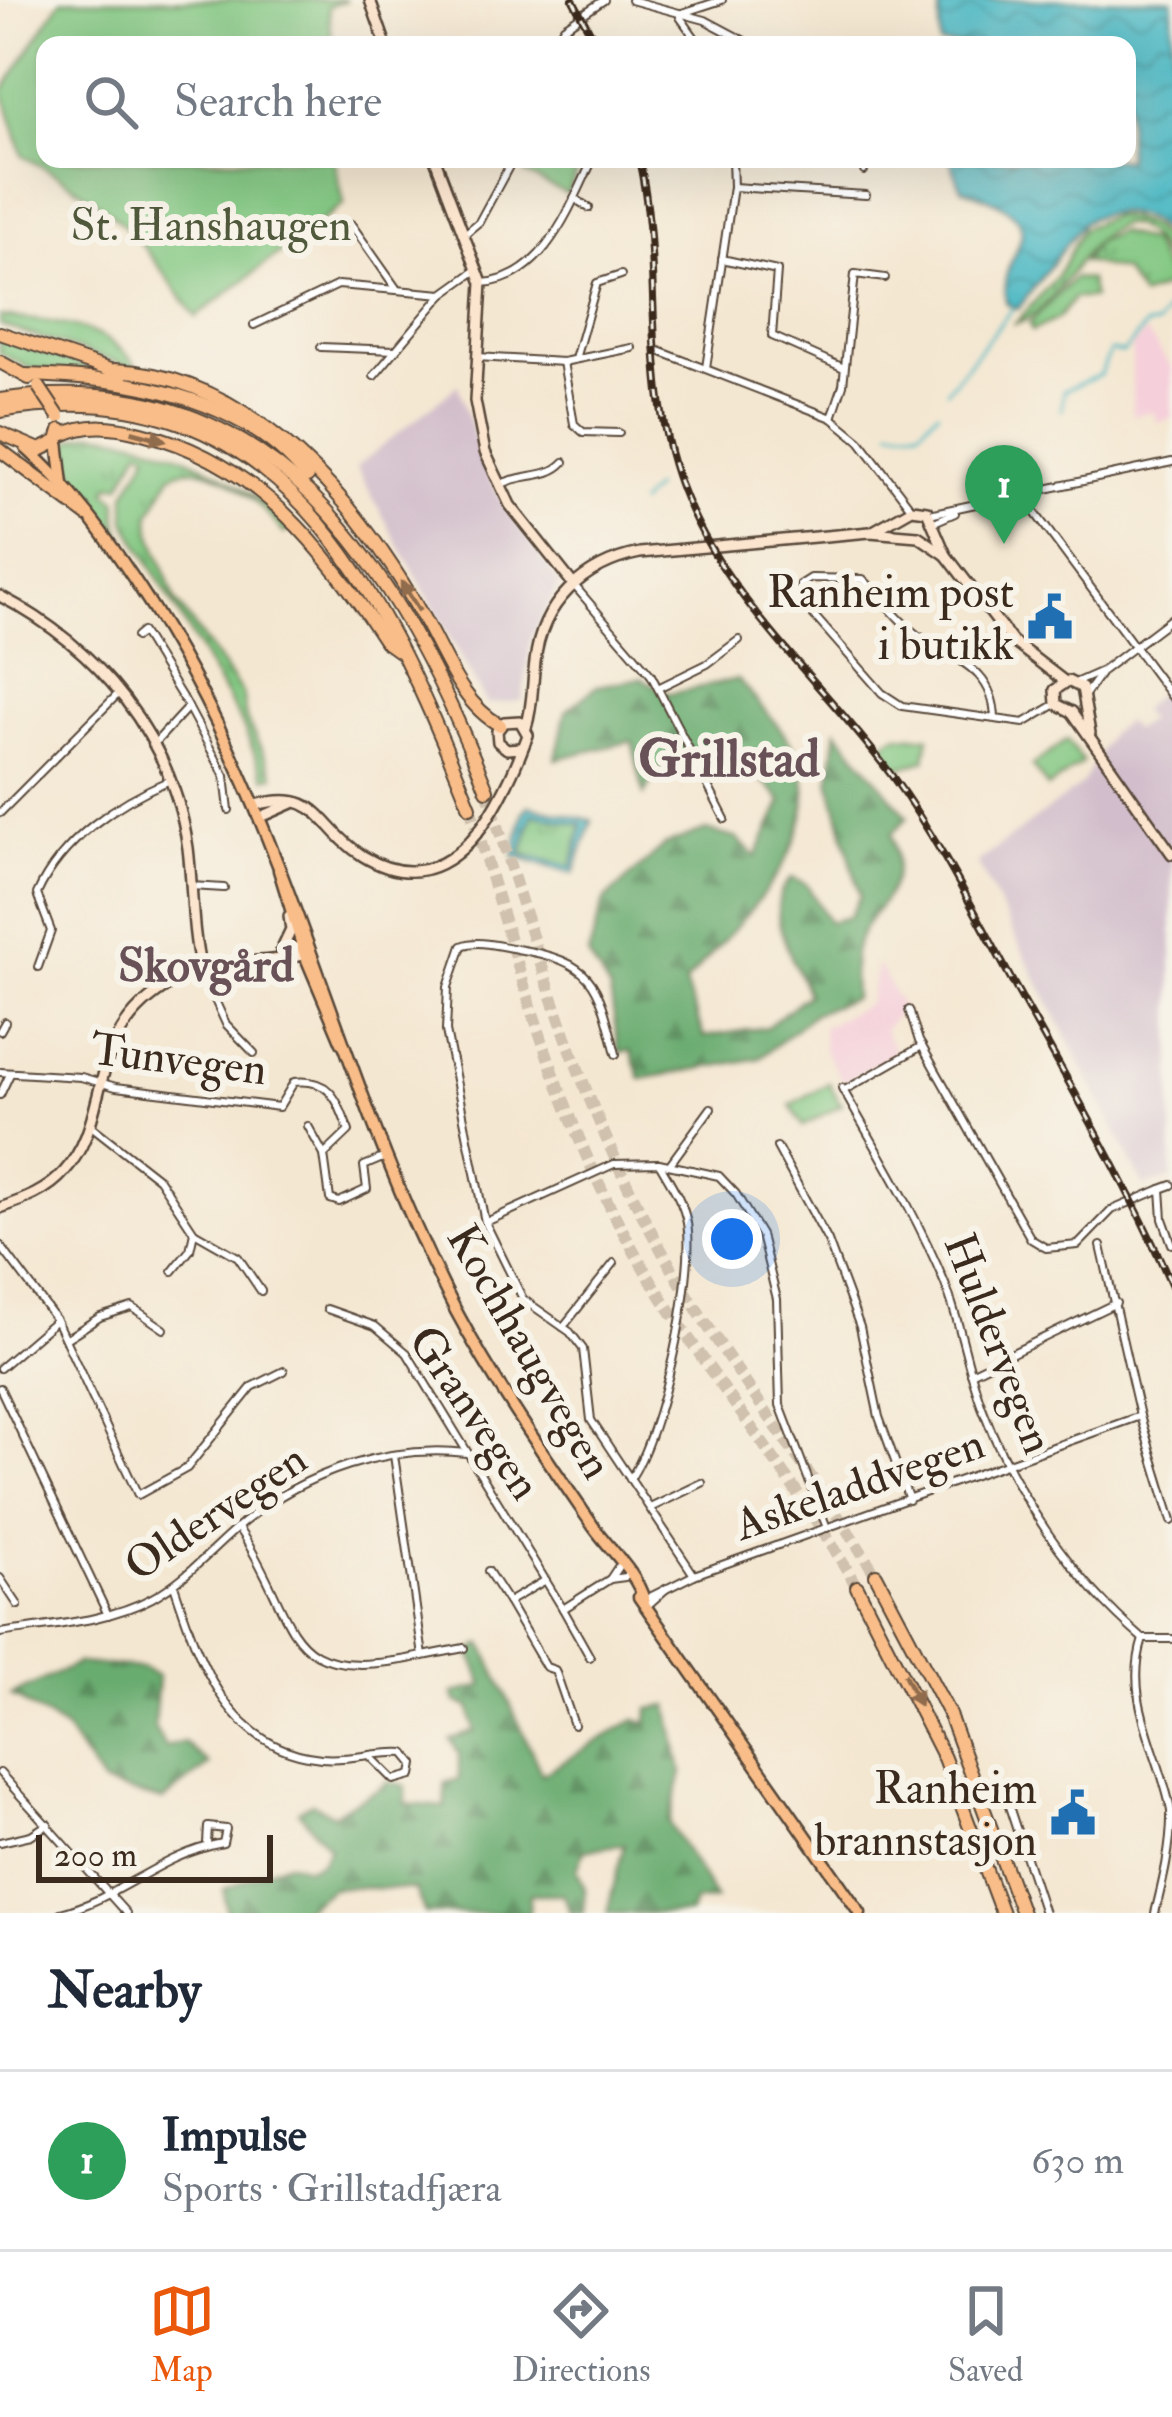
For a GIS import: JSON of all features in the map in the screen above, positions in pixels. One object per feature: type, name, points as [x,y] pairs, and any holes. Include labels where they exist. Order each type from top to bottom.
[{"type":"highway","points":[[0,333],[184,387],[228,406],[300,456],[370,536],[466,694],[505,722]]},
{"type":"highway","points":[[0,362],[39,387],[58,417],[59,438]]},
{"type":"highway","points":[[115,370],[212,409],[270,442],[304,472],[410,625],[487,790]]},
{"type":"highway","points":[[24,375],[144,385]]},
{"type":"highway","points":[[0,400],[93,393],[190,413],[262,451],[329,511]]},
{"type":"highway","points":[[0,411],[63,403],[115,406],[184,423],[237,448],[279,478],[317,516],[361,578],[402,653],[470,808]]},
{"type":"highway","points":[[4,437],[40,450],[86,426],[135,431],[234,471],[300,525],[385,641],[402,653]]},
{"type":"highway","points":[[0,450],[87,515]]},
{"type":"highway","points":[[876,1575],[948,1712],[1022,1913]]},
{"type":"highway","points":[[857,1587],[944,1758],[1002,1913]]},
{"type":"main road","points":[[59,438],[63,484]]},
{"type":"main road","name":"Kochhaugvegen","points":[[26,448],[87,515],[197,677],[259,811],[306,949]]},
{"type":"main road","name":"Kochhaugvegen","points":[[278,861],[290,910],[388,1156],[476,1345],[612,1554],[860,1913]]},
{"type":"main road","name":"Kochhaugvegen","points":[[612,1554],[646,1603]]},
{"type":"street","points":[[370,0],[383,36]]},
{"type":"street","points":[[558,36],[604,0]]},
{"type":"street","points":[[631,0],[705,20],[735,36]]},
{"type":"street","points":[[678,14],[722,0]]},
{"type":"street","points":[[678,14],[694,36]]},
{"type":"street","points":[[439,168],[467,232],[482,283],[477,422],[499,486],[536,541],[658,688],[725,819]]},
{"type":"street","points":[[467,232],[479,222],[508,168]]},
{"type":"street","points":[[482,283],[504,280],[528,267],[589,168]]},
{"type":"street","points":[[706,368],[734,188],[733,168]]},
{"type":"street","points":[[734,188],[866,196]]},
{"type":"street","points":[[574,198],[589,208]]},
{"type":"street","points":[[352,224],[396,288]]},
{"type":"street","points":[[722,259],[777,271],[772,336],[844,368]]},
{"type":"street","points":[[374,376],[443,294],[478,269]]},
{"type":"street","points":[[832,418],[844,368],[855,274],[885,278]]},
{"type":"street","points":[[575,359],[597,283],[621,275]]},
{"type":"street","points":[[254,325],[338,285],[443,294]]},
{"type":"street","points":[[321,347],[394,350]]},
{"type":"street","points":[[477,358],[563,362],[632,348]]},
{"type":"street","points":[[659,351],[832,418],[860,441],[908,513],[915,535]]},
{"type":"street","points":[[563,362],[574,424],[583,432],[619,433]]},
{"type":"street","points":[[499,486],[519,476],[553,472],[564,462]]},
{"type":"street","points":[[870,532],[908,513],[930,519],[1172,462]]},
{"type":"street","points":[[1024,498],[1172,697]]},
{"type":"street","points":[[915,535],[930,519]]},
{"type":"street","points":[[930,519],[946,556]]},
{"type":"street","points":[[259,811],[288,798],[318,811],[364,856],[390,867],[417,868],[447,860],[470,844],[499,805],[526,741],[539,637],[557,601],[604,563],[640,554],[870,532],[915,535],[946,556],[1059,686]]},
{"type":"street","points":[[995,718],[993,696],[972,667],[911,630],[863,579],[827,577],[800,585],[803,604],[890,699],[912,708],[995,718],[1029,722],[1056,704],[1059,686]]},
{"type":"street","points":[[0,596],[64,635],[120,692],[154,744],[170,780],[188,846],[201,968],[226,1024],[254,1053]]},
{"type":"street","points":[[1059,686],[1102,671],[1172,618]]},
{"type":"street","points":[[136,637],[142,632],[188,706],[225,776],[229,810]]},
{"type":"street","points":[[658,688],[707,664],[739,640]]},
{"type":"street","points":[[1072,712],[1102,671]]},
{"type":"street","points":[[1077,682],[1091,738]]},
{"type":"street","points":[[0,813],[120,692]]},
{"type":"street","points":[[511,775],[505,748],[496,736],[531,700]]},
{"type":"street","points":[[1056,704],[1072,712],[1108,770],[1172,854]]},
{"type":"street","points":[[154,744],[188,706]]},
{"type":"street","points":[[505,722],[526,728]]},
{"type":"street","points":[[505,748],[520,748]]},
{"type":"street","points":[[38,968],[52,931],[37,894],[52,867],[120,805],[170,780]]},
{"type":"street","points":[[191,886],[224,888]]},
{"type":"street","points":[[280,953],[291,930],[290,910]]},
{"type":"street","points":[[616,1054],[595,981],[581,967],[553,955],[481,943],[462,946],[448,987],[446,1031],[485,1222],[523,1299],[563,1327],[583,1349],[591,1420],[694,1575]]},
{"type":"street","points":[[0,1208],[59,1177],[75,1157],[115,1040],[139,1008],[201,968],[306,949]]},
{"type":"street","points":[[908,1010],[922,1046],[1031,1239],[1046,1248],[1078,1245],[1112,1210],[1172,1186]]},
{"type":"street","points":[[0,1031],[5,1022]]},
{"type":"street","name":"Huldervegen","points":[[922,1046],[842,1090],[931,1250],[971,1373],[1011,1466],[1053,1543],[1088,1586],[1143,1639]]},
{"type":"street","name":"Tunvegen","points":[[0,1072],[280,1107],[294,1082],[325,1086],[334,1092],[349,1131],[324,1155]]},
{"type":"street","points":[[0,1095],[10,1074]]},
{"type":"street","points":[[670,1165],[711,1108]]},
{"type":"street","points":[[87,1123],[159,1179],[194,1232],[238,1257],[261,1291]]},
{"type":"street","points":[[308,1126],[324,1155],[325,1185],[335,1202],[368,1189],[364,1166],[388,1156]]},
{"type":"street","points":[[777,1147],[816,1214],[835,1259],[860,1327],[879,1418],[909,1500]]},
{"type":"street","points":[[485,1222],[614,1164],[659,1163],[719,1176],[760,1235],[777,1300],[780,1405],[827,1528]]},
{"type":"street","points":[[630,1479],[647,1454],[661,1414],[688,1246],[683,1206],[659,1163]]},
{"type":"street","points":[[1161,1189],[1163,1219],[1172,1244]]},
{"type":"street","points":[[173,1271],[190,1250],[194,1232]]},
{"type":"street","points":[[0,1245],[67,1339],[138,1495],[191,1467],[252,1387],[284,1371]]},
{"type":"street","points":[[1101,1246],[1140,1416],[1172,1521]]},
{"type":"street","points":[[563,1327],[614,1263]]},
{"type":"street","points":[[971,1373],[1116,1303]]},
{"type":"street","points":[[67,1339],[100,1317],[132,1307],[164,1329]]},
{"type":"street","name":"Granvegen","points":[[327,1309],[376,1326],[407,1353],[590,1657]]},
{"type":"street","points":[[0,1368],[56,1320]]},
{"type":"street","points":[[0,1388],[108,1615]]},
{"type":"street","name":"Askeladdvegen","points":[[646,1603],[694,1575],[1011,1466],[1140,1416]]},
{"type":"street","name":"Oldervegen","points":[[0,1633],[108,1615],[174,1586],[238,1528],[321,1475],[394,1454],[467,1453]]},
{"type":"street","points":[[394,1454],[423,1656]]},
{"type":"street","points":[[650,1508],[702,1483]]},
{"type":"street","points":[[238,1528],[289,1630],[305,1648],[337,1664],[355,1666],[464,1648]]},
{"type":"street","name":"Granvegen","points":[[488,1571],[547,1667],[555,1670],[574,1725]]},
{"type":"street","points":[[563,1609],[621,1572]]},
{"type":"street","points":[[0,1578],[18,1605]]},
{"type":"street","points":[[508,1602],[546,1580]]},
{"type":"street","points":[[174,1586],[210,1674],[252,1735],[292,1754],[371,1757],[405,1753],[414,1764],[412,1775],[394,1780],[371,1757]]},
{"type":"street","points":[[1155,1913],[1172,1841],[1171,1813],[1134,1686],[1143,1639],[1172,1640]]},
{"type":"street","points":[[0,1773],[126,1913]]},
{"type":"street","points":[[1002,1785],[1043,1913]]},
{"type":"street","points":[[0,1842],[31,1835],[48,1824]]},
{"type":"street","points":[[60,1913],[91,1906],[142,1871],[207,1843]]},
{"type":"shaded area","points":[[1146,332],[1172,368],[1172,418],[1157,422],[1153,411],[1132,416],[1132,347]]},
{"type":"shaded area","points":[[458,385],[482,462],[505,507],[560,583],[531,638],[522,701],[487,704],[356,467]]},
{"type":"shaded area","points":[[1172,680],[1172,1178],[1144,1186],[977,863],[1082,784],[1110,733],[1126,721],[1133,730],[1147,720],[1140,710]]},
{"type":"shaded area","points":[[878,964],[902,1008],[884,1030],[896,1053],[843,1082],[824,1050],[822,1027],[868,1004]]},
{"type":"green space","name":"St. Hanshaugen","points":[[61,0],[347,0],[328,7],[332,36],[38,36]]},
{"type":"green space","name":"St. Hanshaugen","points":[[36,39],[36,164],[23,156],[3,91]]},
{"type":"green space","name":"St. Hanshaugen","points":[[43,168],[336,168],[344,204],[196,317],[139,241],[81,190]]},
{"type":"green space","points":[[528,168],[563,168],[576,174],[567,194],[525,174]]},
{"type":"green space","points":[[1111,216],[1155,231],[1168,248],[1172,273],[1150,238],[1129,225],[1110,229],[1036,313],[1015,324],[1058,275],[1082,229]]},
{"type":"green space","points":[[1118,232],[1150,242],[1172,284],[1141,297],[1123,271],[1083,262],[1096,242]]},
{"type":"green space","points":[[1074,278],[1089,280],[1093,298],[1074,298],[1057,319],[1032,331],[1029,324]]},
{"type":"green space","points":[[0,316],[94,333],[139,369],[0,325]]},
{"type":"green space","points":[[0,339],[113,375],[32,369],[0,353]]},
{"type":"green space","points":[[92,433],[150,444],[201,464],[249,493],[296,528],[284,533],[234,484],[202,470],[171,475],[150,514],[151,532],[175,600],[242,693],[246,719],[274,775],[265,778],[242,724],[126,522],[126,494],[149,452],[140,449],[121,485],[109,485],[107,492],[117,500],[118,526],[134,561],[65,461],[64,452],[72,439]]},
{"type":"green space","points":[[641,678],[670,694],[738,679],[781,730],[800,762],[805,794],[801,824],[789,854],[750,910],[685,984],[704,1037],[767,1027],[808,994],[779,919],[782,890],[792,878],[807,885],[829,922],[849,917],[860,896],[830,782],[837,730],[908,817],[892,834],[896,873],[892,886],[855,949],[854,998],[814,1013],[760,1058],[641,1079],[631,1051],[619,1052],[610,991],[588,955],[604,901],[665,845],[706,830],[736,838],[756,857],[782,802],[745,766],[720,757],[668,755],[644,794],[632,741],[556,759],[566,711],[597,686]]},
{"type":"green space","points":[[896,735],[929,737],[925,760],[898,768],[883,744]]},
{"type":"green space","points":[[1067,740],[1083,762],[1048,788],[1032,766]]},
{"type":"green space","points":[[533,814],[582,825],[571,868],[522,855]]},
{"type":"green space","points":[[829,1083],[841,1105],[803,1126],[791,1105]]},
{"type":"green space","points":[[483,1644],[542,1774],[636,1719],[648,1723],[649,1709],[669,1706],[682,1773],[669,1823],[716,1899],[694,1902],[690,1913],[607,1913],[624,1844],[584,1850],[577,1870],[585,1889],[583,1913],[570,1913],[564,1894],[530,1894],[529,1913],[425,1913],[415,1889],[333,1887],[297,1913],[227,1913],[224,1889],[287,1862],[307,1868],[320,1863],[329,1848],[298,1811],[312,1803],[334,1815],[387,1782],[406,1787],[406,1804],[445,1807],[445,1783],[459,1779],[459,1754],[451,1740],[475,1731],[470,1707],[456,1702],[453,1693],[484,1686],[470,1652]]},
{"type":"green space","points":[[79,1663],[142,1668],[158,1676],[154,1727],[165,1747],[184,1742],[209,1765],[163,1801],[103,1785],[65,1729],[11,1695]]},
{"type":"water","points":[[940,0],[1172,0],[1172,241],[1153,224],[1131,214],[1095,216],[1083,222],[1018,309],[1007,304],[1005,285],[1021,227],[1014,214],[961,188],[953,168],[1136,168],[1136,36],[940,36]]},
{"type":"water","points":[[529,806],[592,820],[574,874],[514,857],[523,812]],"holes":[[[533,814],[582,825],[572,867],[521,854]]]},
{"type":"waterway","points":[[1062,410],[1063,391],[1100,375],[1110,351],[1123,353],[1146,326],[1157,325],[1172,302]]},
{"type":"waterway","points":[[947,390],[1012,309]]},
{"type":"waterway","points":[[891,429],[920,429],[938,411]]},
{"type":"waterway","points":[[639,504],[654,488]]},
{"type":"tunnel","points":[[487,790],[565,1033],[639,1208],[719,1344],[876,1575]]},
{"type":"tunnel","points":[[470,807],[539,1030],[603,1192],[656,1288],[857,1587]]},
{"type":"railway","points":[[573,0],[592,36]]},
{"type":"railway","points":[[641,168],[651,245],[662,414],[686,499],[705,538],[753,610],[866,742],[926,827],[1098,1135],[1172,1286]]},
{"type":"place","name":"Impulse","points":[[1004,544]]},
{"type":"place","name":"Ranheim post i butikk","points":[[1050,617]]},
{"type":"place","name":"Ranheim brannstasjon","points":[[1073,1813]]},
{"type":"district","name":"Grillstad","points":[[729,758]]},
{"type":"district","name":"Skovgård","points":[[206,964]]}]
